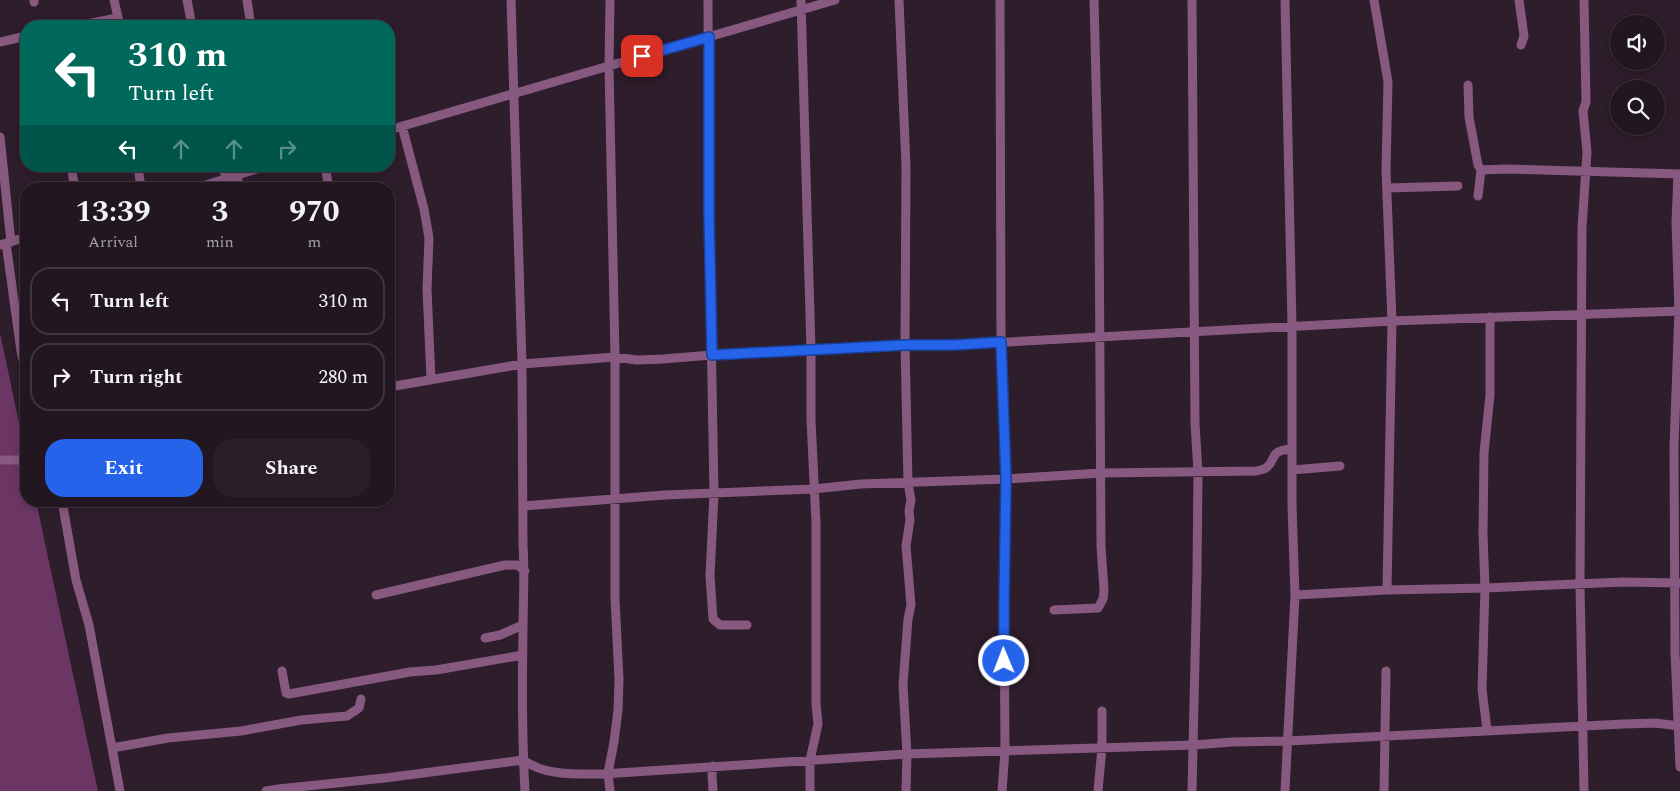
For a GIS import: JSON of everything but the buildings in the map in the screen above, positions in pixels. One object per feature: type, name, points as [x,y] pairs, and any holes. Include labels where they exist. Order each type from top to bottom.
[{"type":"street","points":[[114,0],[118,20]]},
{"type":"street","points":[[187,0],[191,20]]},
{"type":"street","points":[[247,0],[250,20]]},
{"type":"street","points":[[510,0],[522,364],[525,571],[523,760],[525,791]]},
{"type":"street","points":[[610,0],[609,66],[616,357],[615,598],[619,680],[615,734],[608,773],[610,791]]},
{"type":"street","points":[[708,0],[709,215],[714,494],[710,576],[713,619],[720,625],[747,625]]},
{"type":"street","points":[[801,0],[811,350],[811,420],[816,523],[816,704],[818,724],[810,760],[810,791]]},
{"type":"street","points":[[395,128],[835,0]]},
{"type":"street","points":[[899,0],[906,166],[905,345],[908,483],[911,500],[909,511],[910,525],[906,546],[911,605],[902,685],[907,754],[906,791]]},
{"type":"street","points":[[1000,0],[1001,342],[1006,479],[1004,602],[1005,750],[1002,791]]},
{"type":"street","points":[[1054,610],[1098,608],[1103,599],[1100,473],[1099,204],[1094,0]]},
{"type":"street","points":[[1192,0],[1196,331],[1195,423],[1198,472],[1192,791]]},
{"type":"street","points":[[1285,0],[1292,326],[1292,470],[1295,595],[1285,791]]},
{"type":"street","points":[[1374,0],[1388,82],[1387,188],[1392,320],[1387,590]]},
{"type":"street","points":[[1519,0],[1524,36],[1521,45]]},
{"type":"street","points":[[1584,0],[1586,93],[1583,111],[1587,152],[1582,228],[1580,585],[1584,791]]},
{"type":"street","points":[[0,42],[20,37]]},
{"type":"street","points":[[1468,85],[1469,116],[1478,165],[1481,170],[1478,196]]},
{"type":"street","points":[[402,126],[424,209],[429,238],[427,289],[430,379]]},
{"type":"street","points":[[0,137],[6,243],[20,344]]},
{"type":"street","points":[[1481,170],[1506,169],[1679,174],[1676,223],[1679,311],[1674,447],[1680,767]]},
{"type":"street","points":[[224,172],[226,179]]},
{"type":"street","points":[[216,182],[249,172]]},
{"type":"street","points":[[238,176],[238,182]]},
{"type":"street","points":[[1387,188],[1458,186]]},
{"type":"street","points":[[6,243],[20,239]]},
{"type":"street","points":[[395,386],[522,364],[616,357],[646,359],[905,345],[954,345],[1392,320],[1679,311]]},
{"type":"street","points":[[1487,730],[1482,689],[1485,588],[1483,534],[1484,453],[1490,394],[1490,317]]},
{"type":"street","points":[[524,506],[665,495],[814,489],[861,484],[1006,479],[1100,473],[1257,471],[1266,468],[1275,454],[1282,450],[1292,450]]},
{"type":"street","points":[[0,460],[20,460]]},
{"type":"street","points":[[1292,470],[1340,466]]},
{"type":"street","points":[[63,507],[76,580],[88,625],[120,791]]},
{"type":"street","points":[[376,595],[505,565],[517,565],[525,571]]},
{"type":"street","points":[[1295,595],[1624,582],[1677,583]]},
{"type":"street","points":[[485,638],[500,635],[523,625]]},
{"type":"street","points":[[282,671],[285,690],[289,694],[410,672],[436,670],[523,655]]},
{"type":"street","points":[[1384,791],[1386,671]]},
{"type":"street","points":[[112,748],[168,738],[241,731],[301,720],[347,716],[359,708],[361,699]]},
{"type":"street","points":[[1098,791],[1102,748],[1102,711]]},
{"type":"street","points":[[266,791],[523,760],[536,767],[570,774],[608,773],[907,754],[1194,745],[1655,723],[1679,726]]},
{"type":"street","points":[[713,766],[713,791]]},
{"type":"shaded area","points":[[0,333],[20,428],[20,507],[37,507],[98,791],[0,791]]},
{"type":"route","points":[[642,56],[709,37],[709,215],[712,355],[1001,342],[1006,479],[1004,661]]}]
